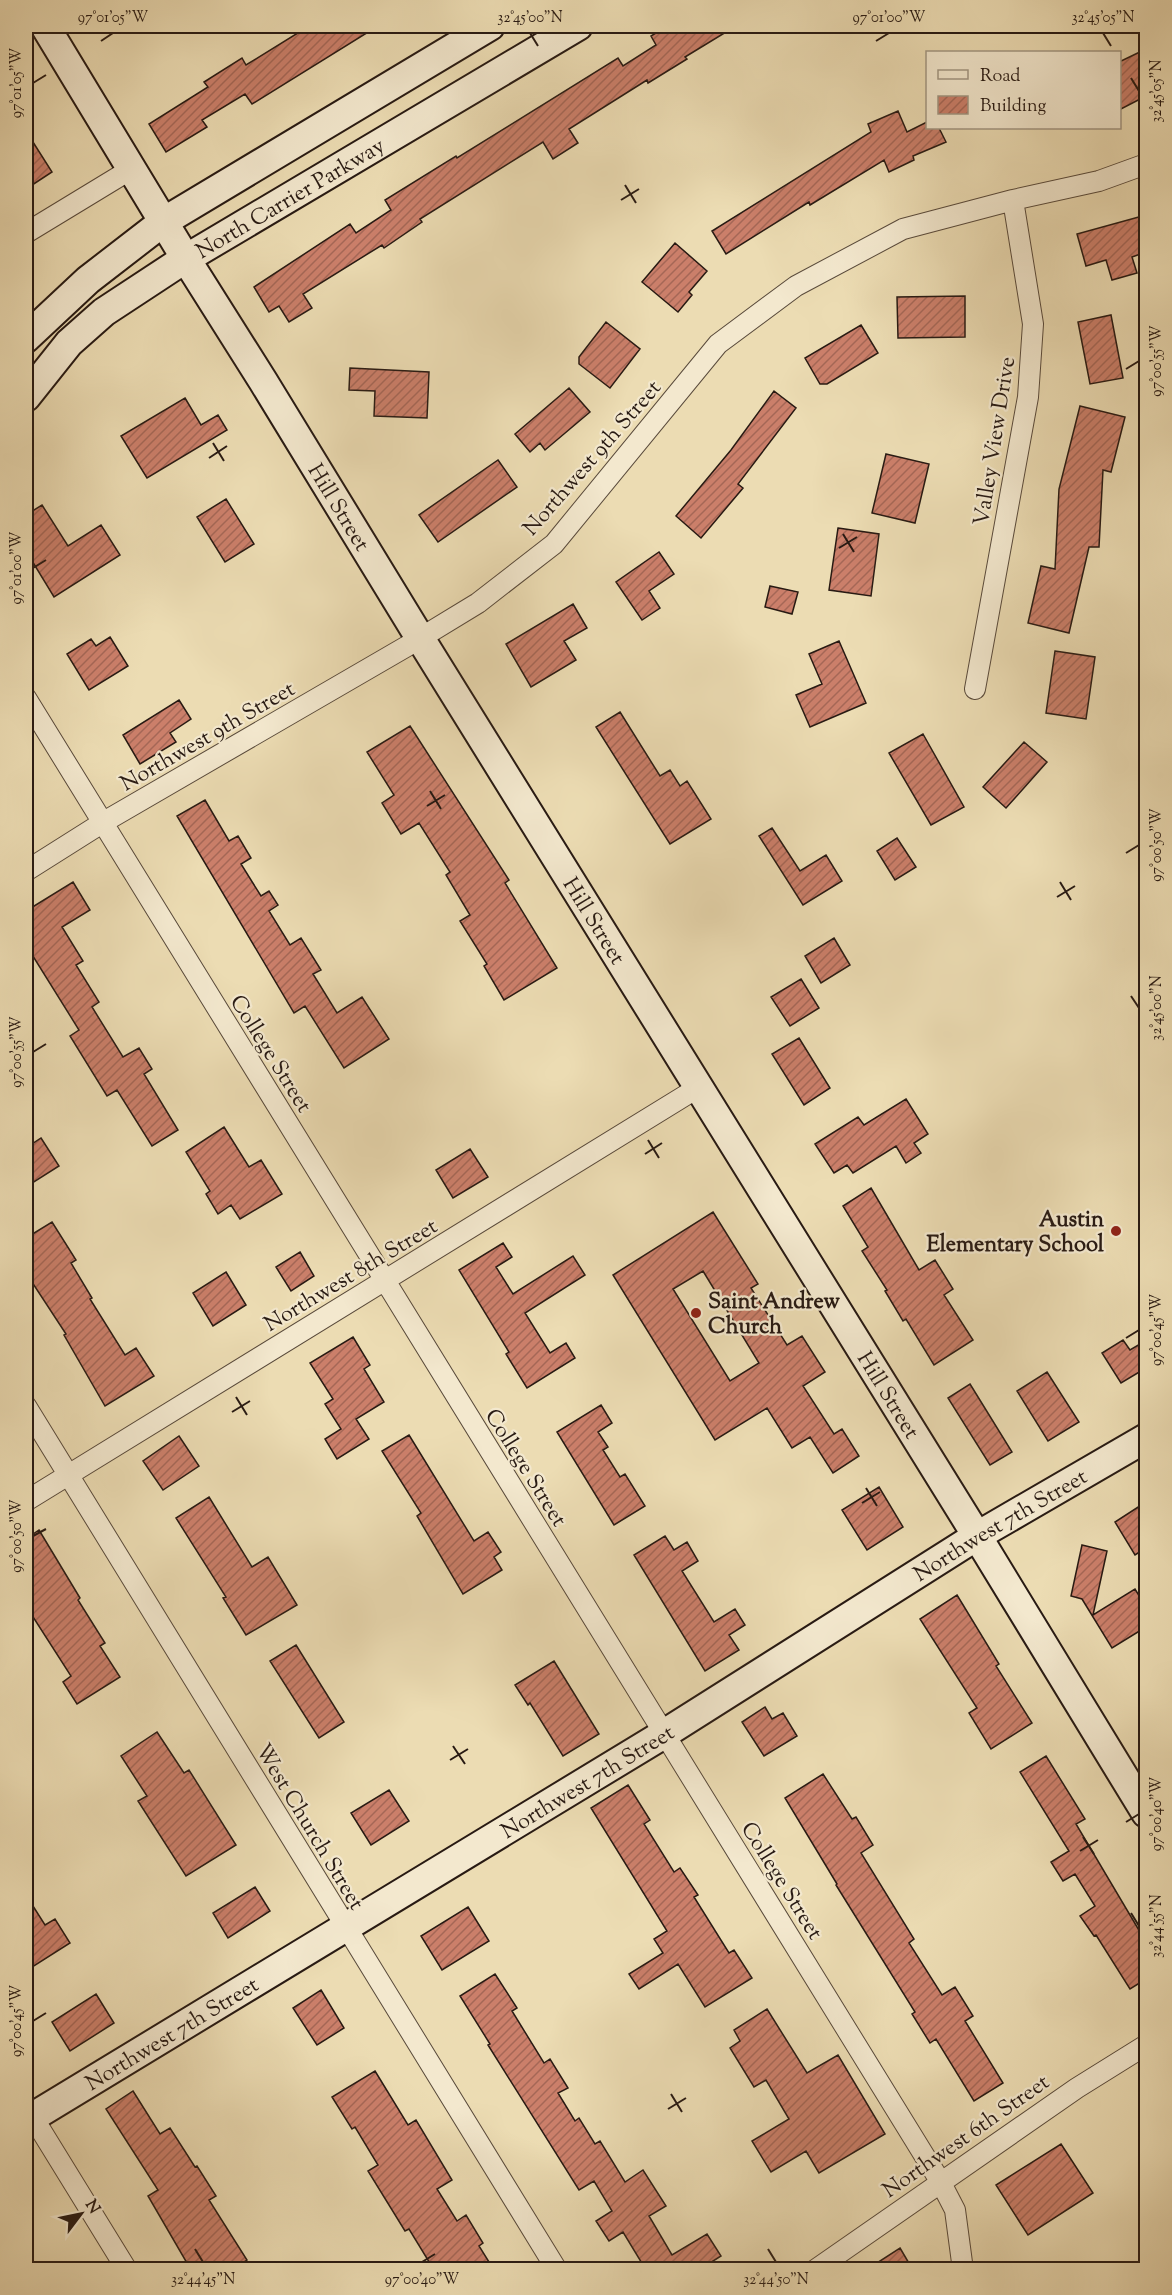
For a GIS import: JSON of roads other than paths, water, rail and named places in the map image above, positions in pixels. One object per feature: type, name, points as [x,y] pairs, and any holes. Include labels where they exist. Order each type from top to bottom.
[{"type":"street","name":"Hill Street","points":[[45,26],[163,222],[264,381],[420,638],[977,1536],[1146,1813]]},
{"type":"street","name":"North Carrier Parkway","points":[[26,338],[88,280],[163,222],[489,26]]},
{"type":"street","name":"North Carrier Parkway","points":[[26,397],[69,343],[104,312],[186,259],[578,26]]},
{"type":"street","name":"Northwest 9th Street","points":[[26,872],[102,823],[478,603],[554,544],[718,344],[796,286],[903,229],[1012,200],[1099,182],[1146,164]]},
{"type":"street","points":[[26,233],[132,168]]},
{"type":"street","name":"Valley View Drive","points":[[975,689],[1028,397],[1033,324],[1012,200]]},
{"type":"street","name":"College Street","points":[[26,698],[940,2181],[955,2210],[963,2270]]},
{"type":"street","name":"Northwest 8th Street","points":[[26,1501],[699,1087]]},
{"type":"street","name":"West Church Street","points":[[26,1406],[557,2270]]},
{"type":"street","name":"Northwest 7th Street","points":[[28,2115],[664,1734],[977,1536],[1146,1438]]},
{"type":"street","name":"Northwest 6th Street","points":[[815,2270],[940,2181],[1077,2088],[1146,2045]]},
{"type":"street","points":[[28,2115],[127,2270]]},
{"type":"place","name":"Austin Elementary School","points":[[1116,1231]]},
{"type":"place","name":"Saint Andrew Church","points":[[696,1313]]}]
